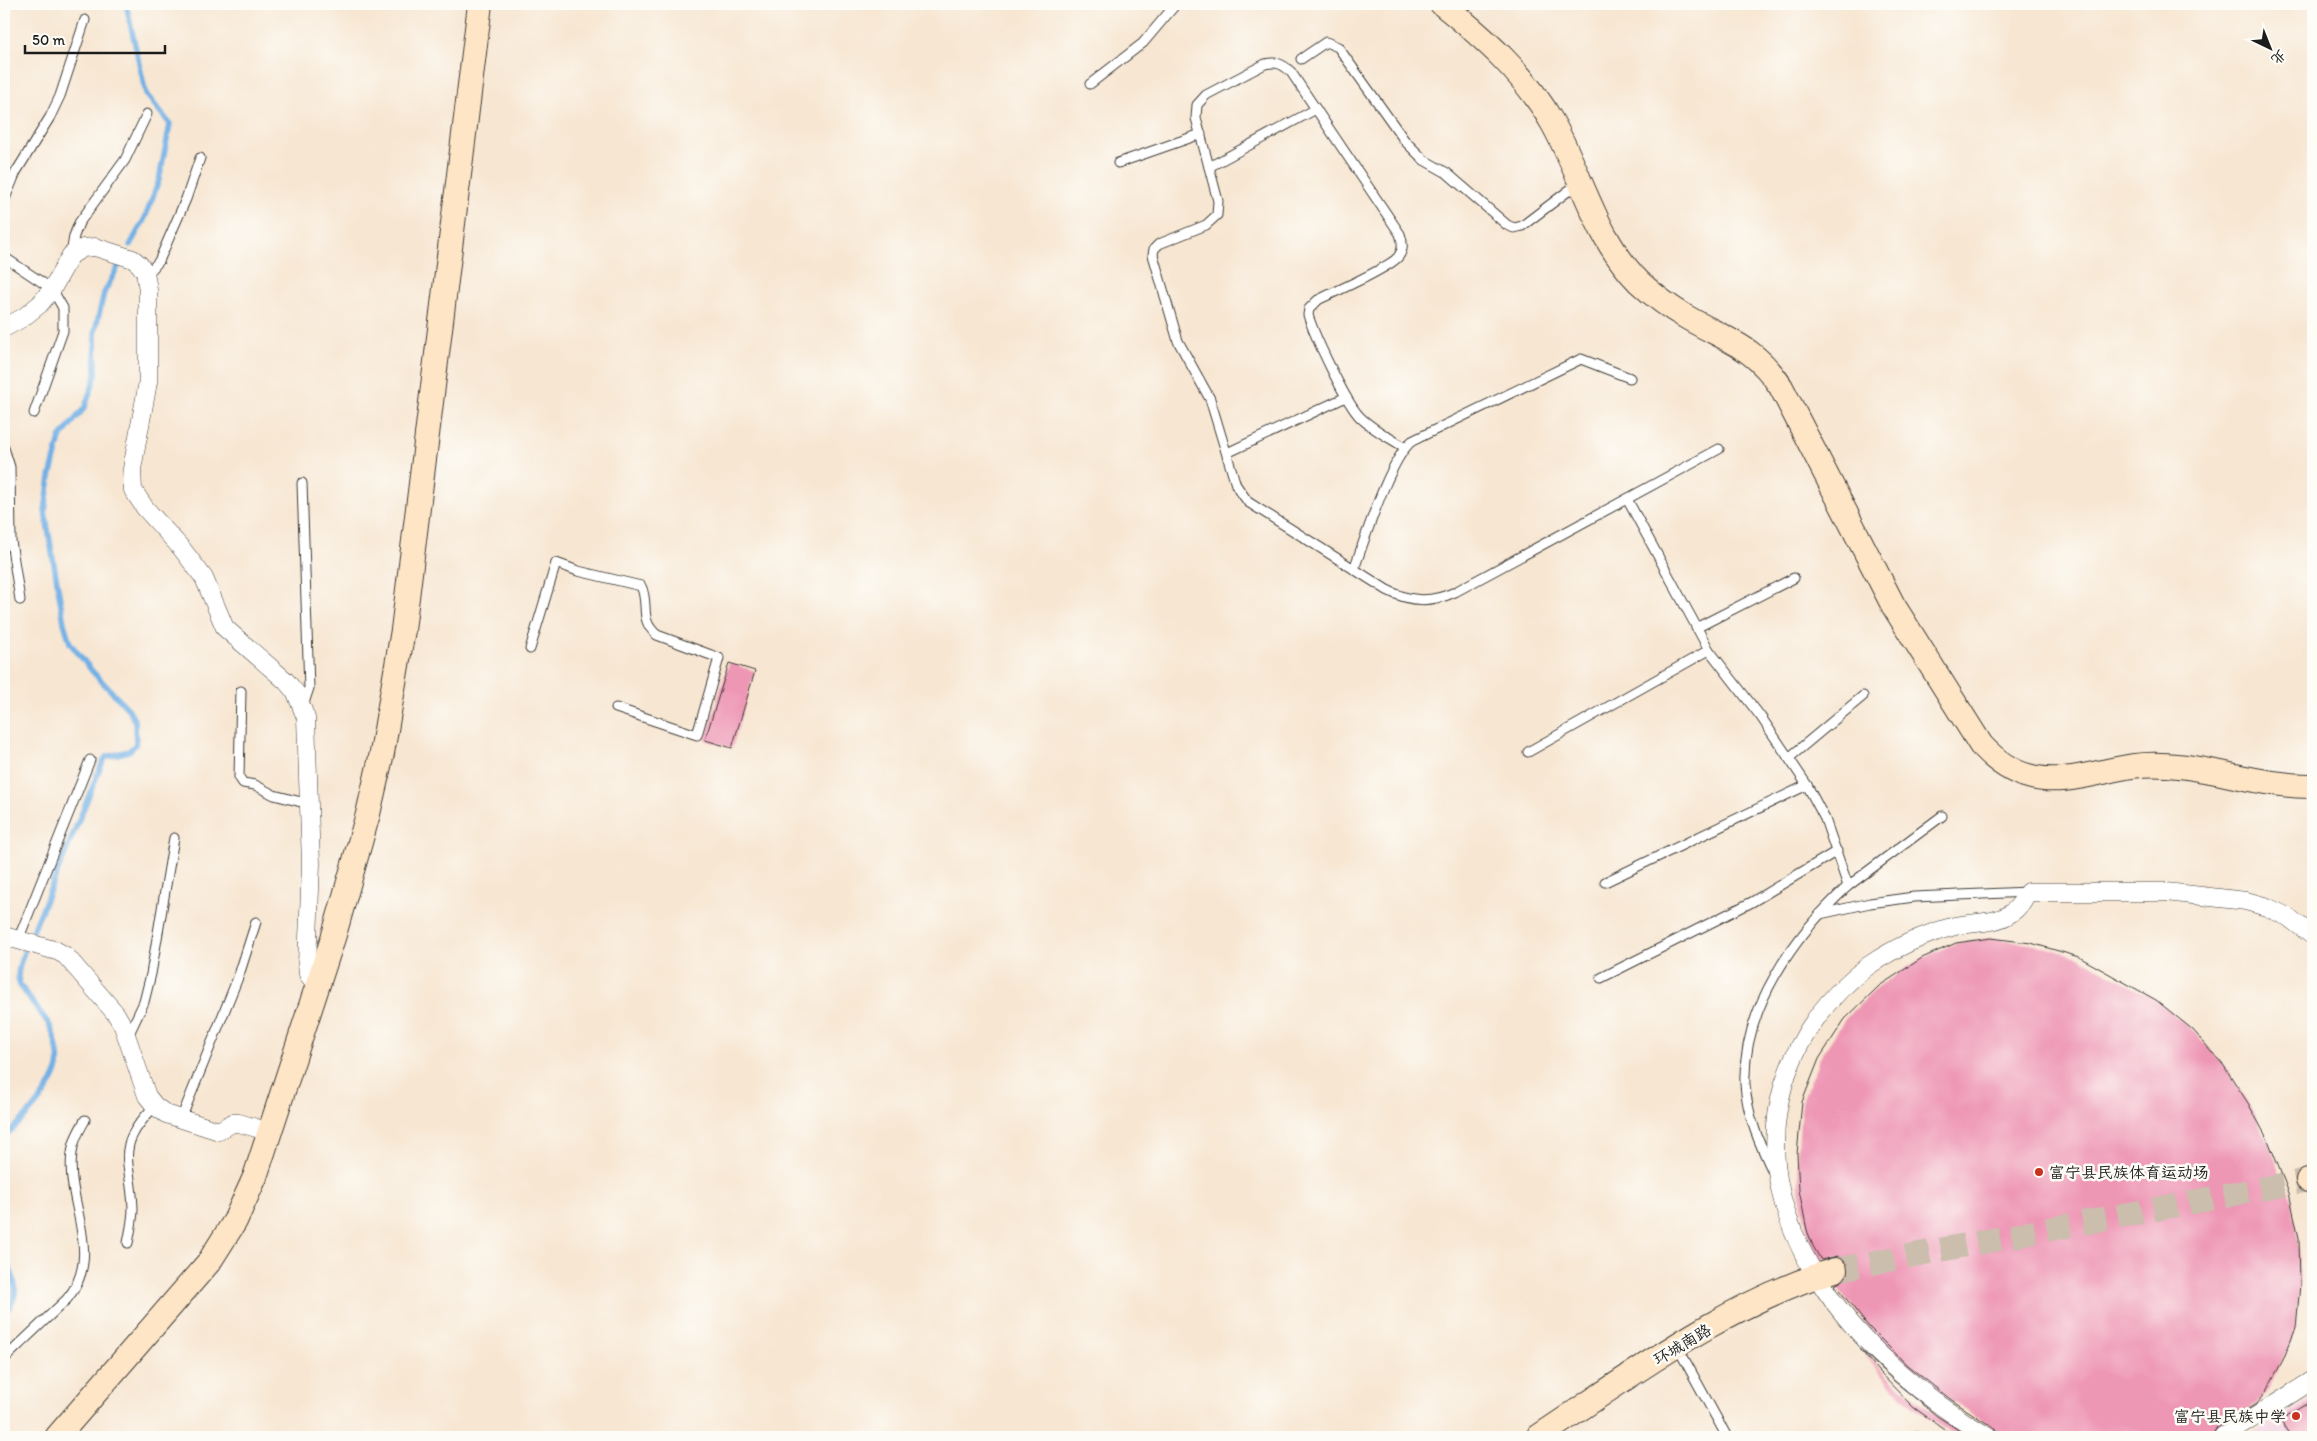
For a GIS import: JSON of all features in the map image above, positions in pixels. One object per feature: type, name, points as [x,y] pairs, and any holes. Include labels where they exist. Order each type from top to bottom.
[{"type":"main road","points":[[57,1437],[210,1262],[228,1234],[246,1199],[270,1132],[352,875],[368,814],[394,691],[403,630],[480,4]]},
{"type":"main road","points":[[1442,4],[1495,49],[1537,97],[1553,123],[1609,242],[1638,281],[1676,311],[1748,350],[1776,380],[1893,605],[1981,745],[1991,756],[2014,771],[2042,779],[2058,779],[2133,766],[2162,765],[2279,784],[2313,786]]},
{"type":"main road","name":"环城南路","points":[[1538,1437],[1677,1346],[1754,1302],[1826,1273]]},
{"type":"street","points":[[4,328],[24,317],[40,304],[52,289],[71,255],[83,248],[95,247],[133,259],[145,272],[148,290],[148,382],[132,469],[133,490],[145,508],[182,549],[204,578],[225,628],[286,681],[303,706],[306,718],[311,864],[307,964],[308,974],[317,986]]},
{"type":"street","points":[[1988,1437],[1931,1400],[1880,1355],[1835,1304],[1826,1273],[1795,1232],[1780,1186],[1775,1162],[1775,1137],[1781,1093],[1796,1050],[1820,1012],[1851,979],[1890,953],[1933,933],[1956,926],[2003,918],[2018,907],[2028,892],[2166,892],[2246,901],[2267,907],[2288,917],[2313,936]]},
{"type":"street","points":[[11,938],[57,951],[66,956],[116,1014],[128,1036],[148,1096],[154,1106],[166,1114],[219,1131],[232,1123],[240,1122],[270,1132]]},
{"type":"street","points":[[2223,1437],[2313,1380]]},
{"type":"lane","points":[[1090,84],[1143,43],[1176,4]]},
{"type":"lane","points":[[4,201],[16,172],[50,117],[60,96],[85,20]]},
{"type":"lane","points":[[1301,60],[1326,42],[1338,47],[1405,141],[1424,160],[1447,173],[1507,225],[1514,228],[1522,226],[1580,182]]},
{"type":"lane","points":[[1404,447],[1361,419],[1346,397],[1310,321],[1309,309],[1318,300],[1393,261],[1399,256],[1403,241],[1292,72],[1280,63],[1265,64],[1201,100],[1195,112],[1218,201],[1217,214],[1206,225],[1159,244],[1154,249],[1153,255],[1178,341],[1210,399],[1236,485],[1248,502],[1354,569],[1403,597],[1420,600],[1438,598],[1719,449]]},
{"type":"lane","points":[[1209,166],[1316,109]]},
{"type":"lane","points":[[71,255],[74,236],[79,222],[125,160],[147,114]]},
{"type":"lane","points":[[1118,163],[1201,134]]},
{"type":"lane","points":[[145,272],[159,261],[186,199],[200,158]]},
{"type":"lane","points":[[4,257],[52,289],[63,308],[63,331],[34,413]]},
{"type":"lane","points":[[1354,569],[1394,464],[1404,447],[1420,436],[1574,361],[1587,360],[1630,378]]},
{"type":"lane","points":[[1227,453],[1346,397]]},
{"type":"lane","points":[[4,448],[10,468],[11,541],[20,600]]},
{"type":"lane","points":[[302,483],[309,688],[303,706]]},
{"type":"lane","points":[[1627,499],[1709,650],[1790,757],[1807,785],[1824,819],[1848,886]]},
{"type":"lane","points":[[530,649],[556,563],[578,571],[640,586],[646,596],[645,618],[649,629],[657,635],[719,658],[696,735],[616,708]]},
{"type":"lane","points":[[1696,628],[1794,578]]},
{"type":"lane","points":[[1528,752],[1709,650]]},
{"type":"lane","points":[[241,691],[239,777],[243,783],[255,785],[274,795],[309,804]]},
{"type":"lane","points":[[1790,757],[1864,696]]},
{"type":"lane","points":[[11,938],[90,760]]},
{"type":"lane","points":[[1605,882],[1807,785]]},
{"type":"lane","points":[[1780,1186],[1753,1128],[1745,1084],[1746,1061],[1757,1016],[1789,956],[1820,914],[1848,886],[1942,816]]},
{"type":"lane","points":[[128,1036],[144,1002],[151,974],[174,838]]},
{"type":"lane","points":[[1600,978],[1752,902],[1837,852]]},
{"type":"lane","points":[[1820,914],[1870,903],[1914,898],[2028,892]]},
{"type":"lane","points":[[181,1119],[239,975],[256,922]]},
{"type":"lane","points":[[128,1243],[133,1209],[126,1154],[131,1137],[139,1122],[154,1106]]},
{"type":"lane","points":[[4,1359],[67,1299],[76,1288],[82,1270],[83,1243],[72,1168],[72,1153],[84,1120]]},
{"type":"lane","points":[[1677,1346],[1727,1437]]},
{"type":"lane","points":[[1909,1437],[1917,1437]]},
{"type":"shaded area","name":"富宁县民族中学","points":[[2313,1396],[2313,1437],[2246,1437]]},
{"type":"building","points":[[729,663],[755,671],[732,748],[705,740]]},
{"type":"building","name":"富宁县民族体育运动场","points":[[1991,938],[2031,943],[2079,957],[2156,1000],[2193,1030],[2224,1066],[2248,1103],[2268,1140],[2289,1193],[2299,1238],[2300,1284],[2296,1328],[2283,1360],[2265,1393],[2256,1404],[2217,1428],[2212,1437],[1999,1437],[1994,1428],[1950,1399],[1907,1365],[1868,1326],[1835,1285],[1845,1279],[1848,1273],[1848,1266],[1844,1260],[1837,1256],[1821,1260],[1813,1246],[1807,1230],[1799,1190],[1797,1154],[1802,1102],[1819,1059],[1845,1019],[1879,986],[1922,958],[1956,943]]},
{"type":"building","points":[[1860,1349],[1894,1381],[1937,1416],[1969,1437],[1955,1437],[1913,1407],[1878,1371]]},
{"type":"building","points":[[2313,1400],[2313,1437],[2291,1437],[2280,1420]]},
{"type":"waterway","points":[[126,4],[146,94],[170,124],[159,180],[145,218],[130,245]]},
{"type":"waterway","points":[[33,931],[102,764],[106,757],[129,751],[136,744],[135,722],[129,710],[92,671],[70,643],[64,623],[45,511],[50,477],[60,438],[85,407],[96,375],[95,331],[104,293],[120,263]]},
{"type":"waterway","points":[[4,1136],[36,1105],[50,1086],[58,1067],[57,1046],[50,1026],[19,982],[18,971],[24,952]]},
{"type":"waterway","points":[[4,1259],[12,1273],[15,1286],[13,1300],[10,1307],[4,1313]]},
{"type":"tunnel","points":[[1835,1270],[2308,1180]]},
{"type":"place","name":"富宁县民族体育运动场","points":[[2039,1172]]},
{"type":"place","name":"富宁县民族中学","points":[[2296,1416]]}]
